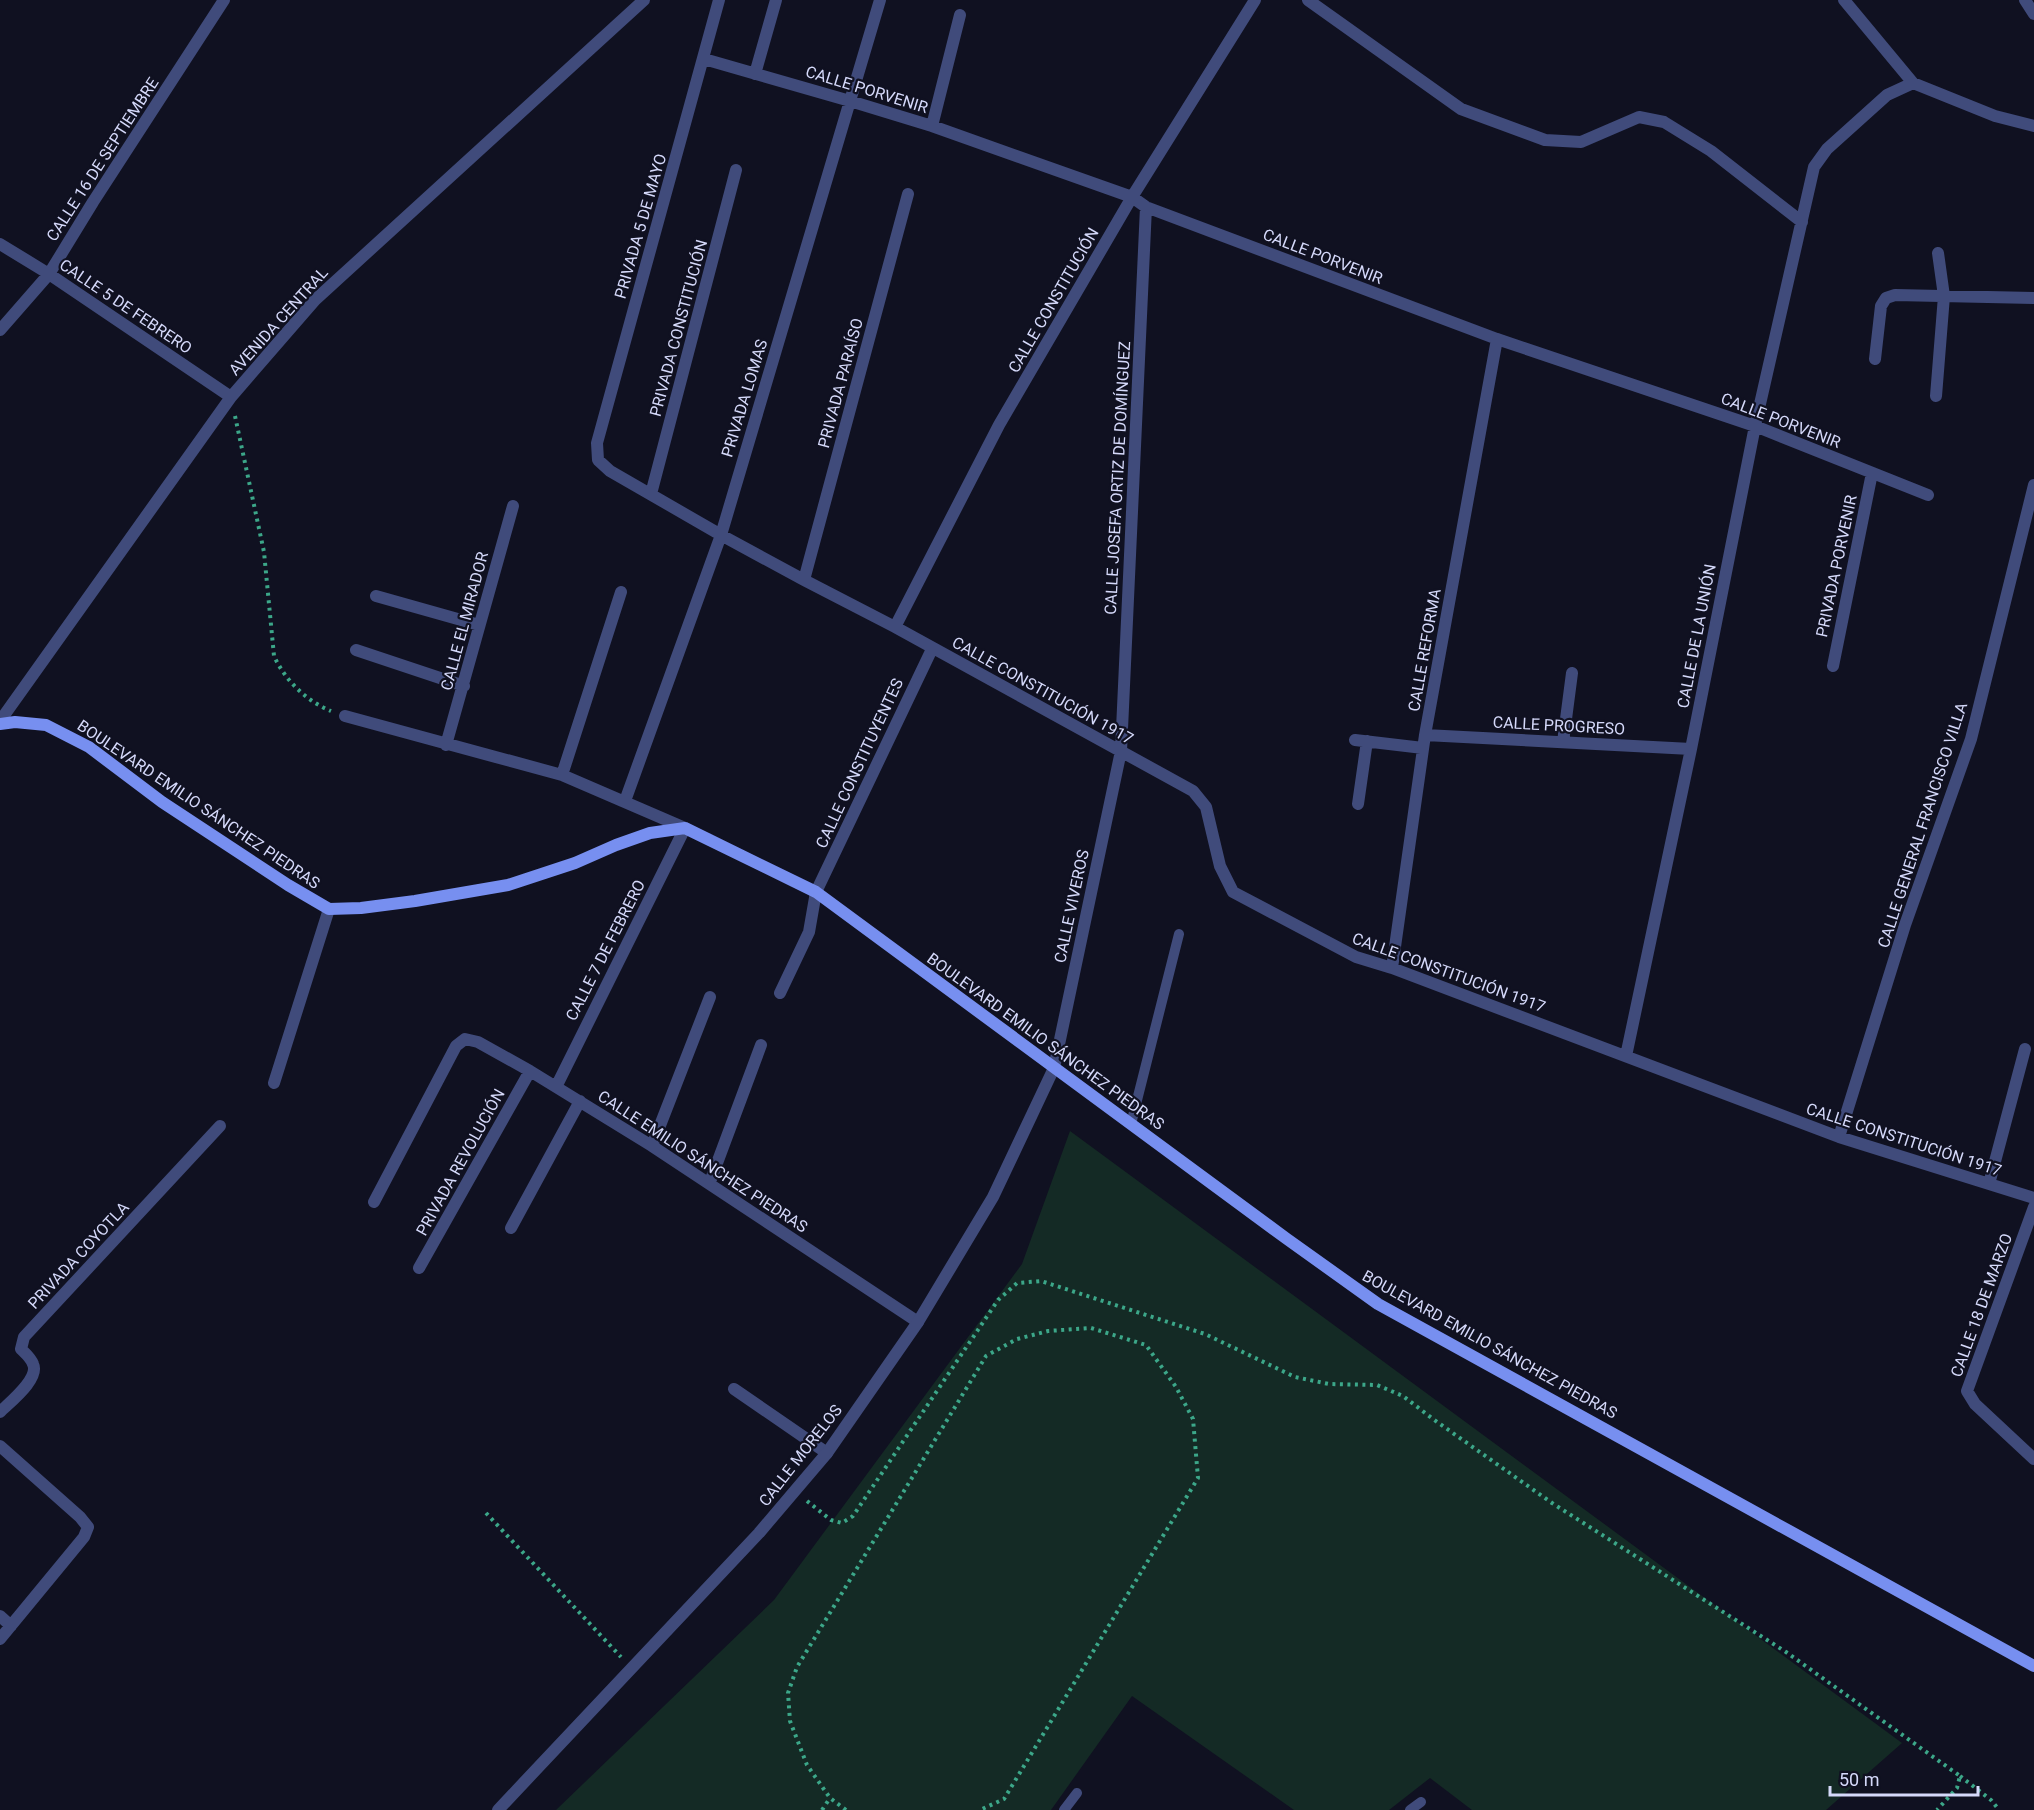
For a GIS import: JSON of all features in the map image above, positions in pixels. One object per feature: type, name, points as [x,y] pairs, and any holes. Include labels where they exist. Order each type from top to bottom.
[{"type":"main road","name":"BOULEVARD EMILIO SÁNCHEZ PIEDRAS","points":[[0,722],[46,725],[89,747],[162,802],[288,885],[329,909],[361,908],[415,901],[508,885],[575,863],[650,832],[685,828],[816,892],[1378,1304],[2034,1666]]},
{"type":"street","name":"CALLE 16 DE SEPTIEMBRE","points":[[0,330],[49,274],[224,0]]},
{"type":"street","name":"AVENIDA CENTRAL","points":[[0,722],[231,397],[315,300],[644,0]]},
{"type":"street","name":"PRIVADA 5 DE MAYO","points":[[598,460],[597,442],[719,0]]},
{"type":"street","points":[[755,74],[776,0]]},
{"type":"street","name":"PRIVADA LOMAS","points":[[625,801],[721,535],[880,0]]},
{"type":"street","name":"CALLE CONSTITUCIÓN","points":[[895,627],[999,425],[1132,197],[1256,0]]},
{"type":"street","points":[[1308,0],[1461,109],[1545,140],[1581,142],[1639,117],[1664,122],[1711,151],[1802,222]]},
{"type":"street","points":[[1844,0],[1913,83],[1995,116],[2034,126]]},
{"type":"street","points":[[2025,0],[2034,14]]},
{"type":"street","points":[[932,126],[960,15]]},
{"type":"street","name":"CALLE PORVENIR","points":[[704,59],[850,100],[932,126],[1132,197],[1146,207],[1497,339],[1755,426],[1928,495]]},
{"type":"street","name":"CALLE DE LA UNIÓN","points":[[1626,1056],[1691,749],[1755,426],[1814,167],[1827,149],[1887,95],[1913,83]]},
{"type":"street","name":"PRIVADA CONSTITUCIÓN","points":[[651,494],[736,170]]},
{"type":"street","name":"PRIVADA PARAÍSO","points":[[804,580],[908,194]]},
{"type":"street","name":"CALLE JOSEFA ORTIZ DE DOMÍNGUEZ","points":[[1120,751],[1146,207]]},
{"type":"street","name":"CALLE 5 DE FEBRERO","points":[[0,244],[49,274],[231,397]]},
{"type":"street","points":[[1936,396],[1944,296],[1938,253]]},
{"type":"street","points":[[1875,359],[1881,306],[1886,298],[1895,295],[2034,298]]},
{"type":"street","name":"CALLE REFORMA","points":[[1392,968],[1424,741],[1497,339]]},
{"type":"street","name":"CALLE CONSTITUCIÓN 1917","points":[[598,460],[610,471],[721,535],[895,627],[1193,791],[1206,807],[1220,866],[1233,892],[1356,957],[1392,968],[1839,1137],[2034,1198]]},
{"type":"street","name":"PRIVADA PORVENIR","points":[[1833,666],[1872,473]]},
{"type":"street","name":"CALLE GENERAL FRANCISCO VILLA","points":[[1839,1137],[1905,925],[1971,739],[2034,485]]},
{"type":"street","name":"CALLE EL MIRADOR","points":[[446,745],[513,506]]},
{"type":"street","points":[[562,775],[621,592]]},
{"type":"street","points":[[376,596],[479,625]]},
{"type":"street","name":"CALLE CONSTITUYENTES","points":[[816,892],[932,649]]},
{"type":"street","points":[[356,650],[464,686]]},
{"type":"street","points":[[1563,742],[1572,673]]},
{"type":"street","points":[[345,716],[562,775],[685,828]]},
{"type":"street","name":"CALLE PROGRESO","points":[[1358,804],[1361,740],[1563,742],[1691,749]]},
{"type":"street","name":"CALLE VIVEROS","points":[[1054,1068],[1120,751]]},
{"type":"street","name":"CALLE 7 DE FEBRERO","points":[[556,1087],[685,828]]},
{"type":"street","points":[[780,993],[808,932],[816,892]]},
{"type":"street","points":[[274,1083],[329,909]]},
{"type":"street","points":[[652,1146],[710,997]]},
{"type":"street","name":"CALLE EMILIO SÁNCHEZ PIEDRAS","points":[[374,1202],[456,1046],[465,1039],[478,1042],[530,1071],[710,1182],[918,1322]]},
{"type":"street","points":[[710,1182],[761,1045]]},
{"type":"street","points":[[1989,1184],[2025,1049]]},
{"type":"street","name":"CALLE MORELOS","points":[[498,1810],[759,1533],[827,1453],[918,1322],[993,1197],[1054,1068]]},
{"type":"street","name":"PRIVADA REVOLUCIÓN","points":[[419,1268],[530,1071]]},
{"type":"street","points":[[511,1228],[580,1101]]},
{"type":"street","name":"PRIVADA COYOTLA","points":[[0,1412],[32,1380],[35,1372],[33,1363],[21,1349],[24,1338],[220,1126]]},
{"type":"street","name":"CALLE 18 DE MARZO","points":[[2034,1207],[1967,1391],[1975,1404],[2034,1459]]},
{"type":"street","points":[[734,1389],[827,1453]]},
{"type":"street","points":[[0,1446],[80,1517],[88,1527],[84,1537],[0,1639]]},
{"type":"street","points":[[0,1616],[11,1626]]},
{"type":"lane","points":[[1131,1124],[1179,934]]},
{"type":"lane","points":[[1064,1810],[1077,1793]]},
{"type":"lane","points":[[1410,1810],[1421,1802]]},
{"type":"path","points":[[231,397],[264,552],[274,656],[280,671],[314,704],[345,716]]},
{"type":"path","points":[[795,1491],[831,1520],[842,1523],[853,1516],[998,1300],[1017,1283],[1041,1281],[1205,1334],[1295,1377],[1329,1384],[1377,1385],[1403,1396],[1552,1503],[1786,1652],[1960,1776],[1991,1800],[1999,1810]]},
{"type":"path","points":[[846,1810],[830,1798],[807,1765],[790,1721],[788,1693],[797,1667],[986,1356],[1027,1336],[1048,1331],[1092,1328],[1146,1345],[1176,1387],[1193,1419],[1198,1478],[1004,1799],[980,1810]]},
{"type":"path","points":[[486,1513],[633,1669]]},
{"type":"path","points":[[1937,1810],[1957,1788],[1960,1776]]},
{"type":"path","points":[[822,1810],[830,1798]]},
{"type":"green space","points":[[1070,1131],[1902,1743],[1826,1810],[1472,1810],[1430,1778],[1389,1810],[1294,1810],[1132,1696],[1051,1810],[556,1810],[774,1600],[1022,1264]]}]
